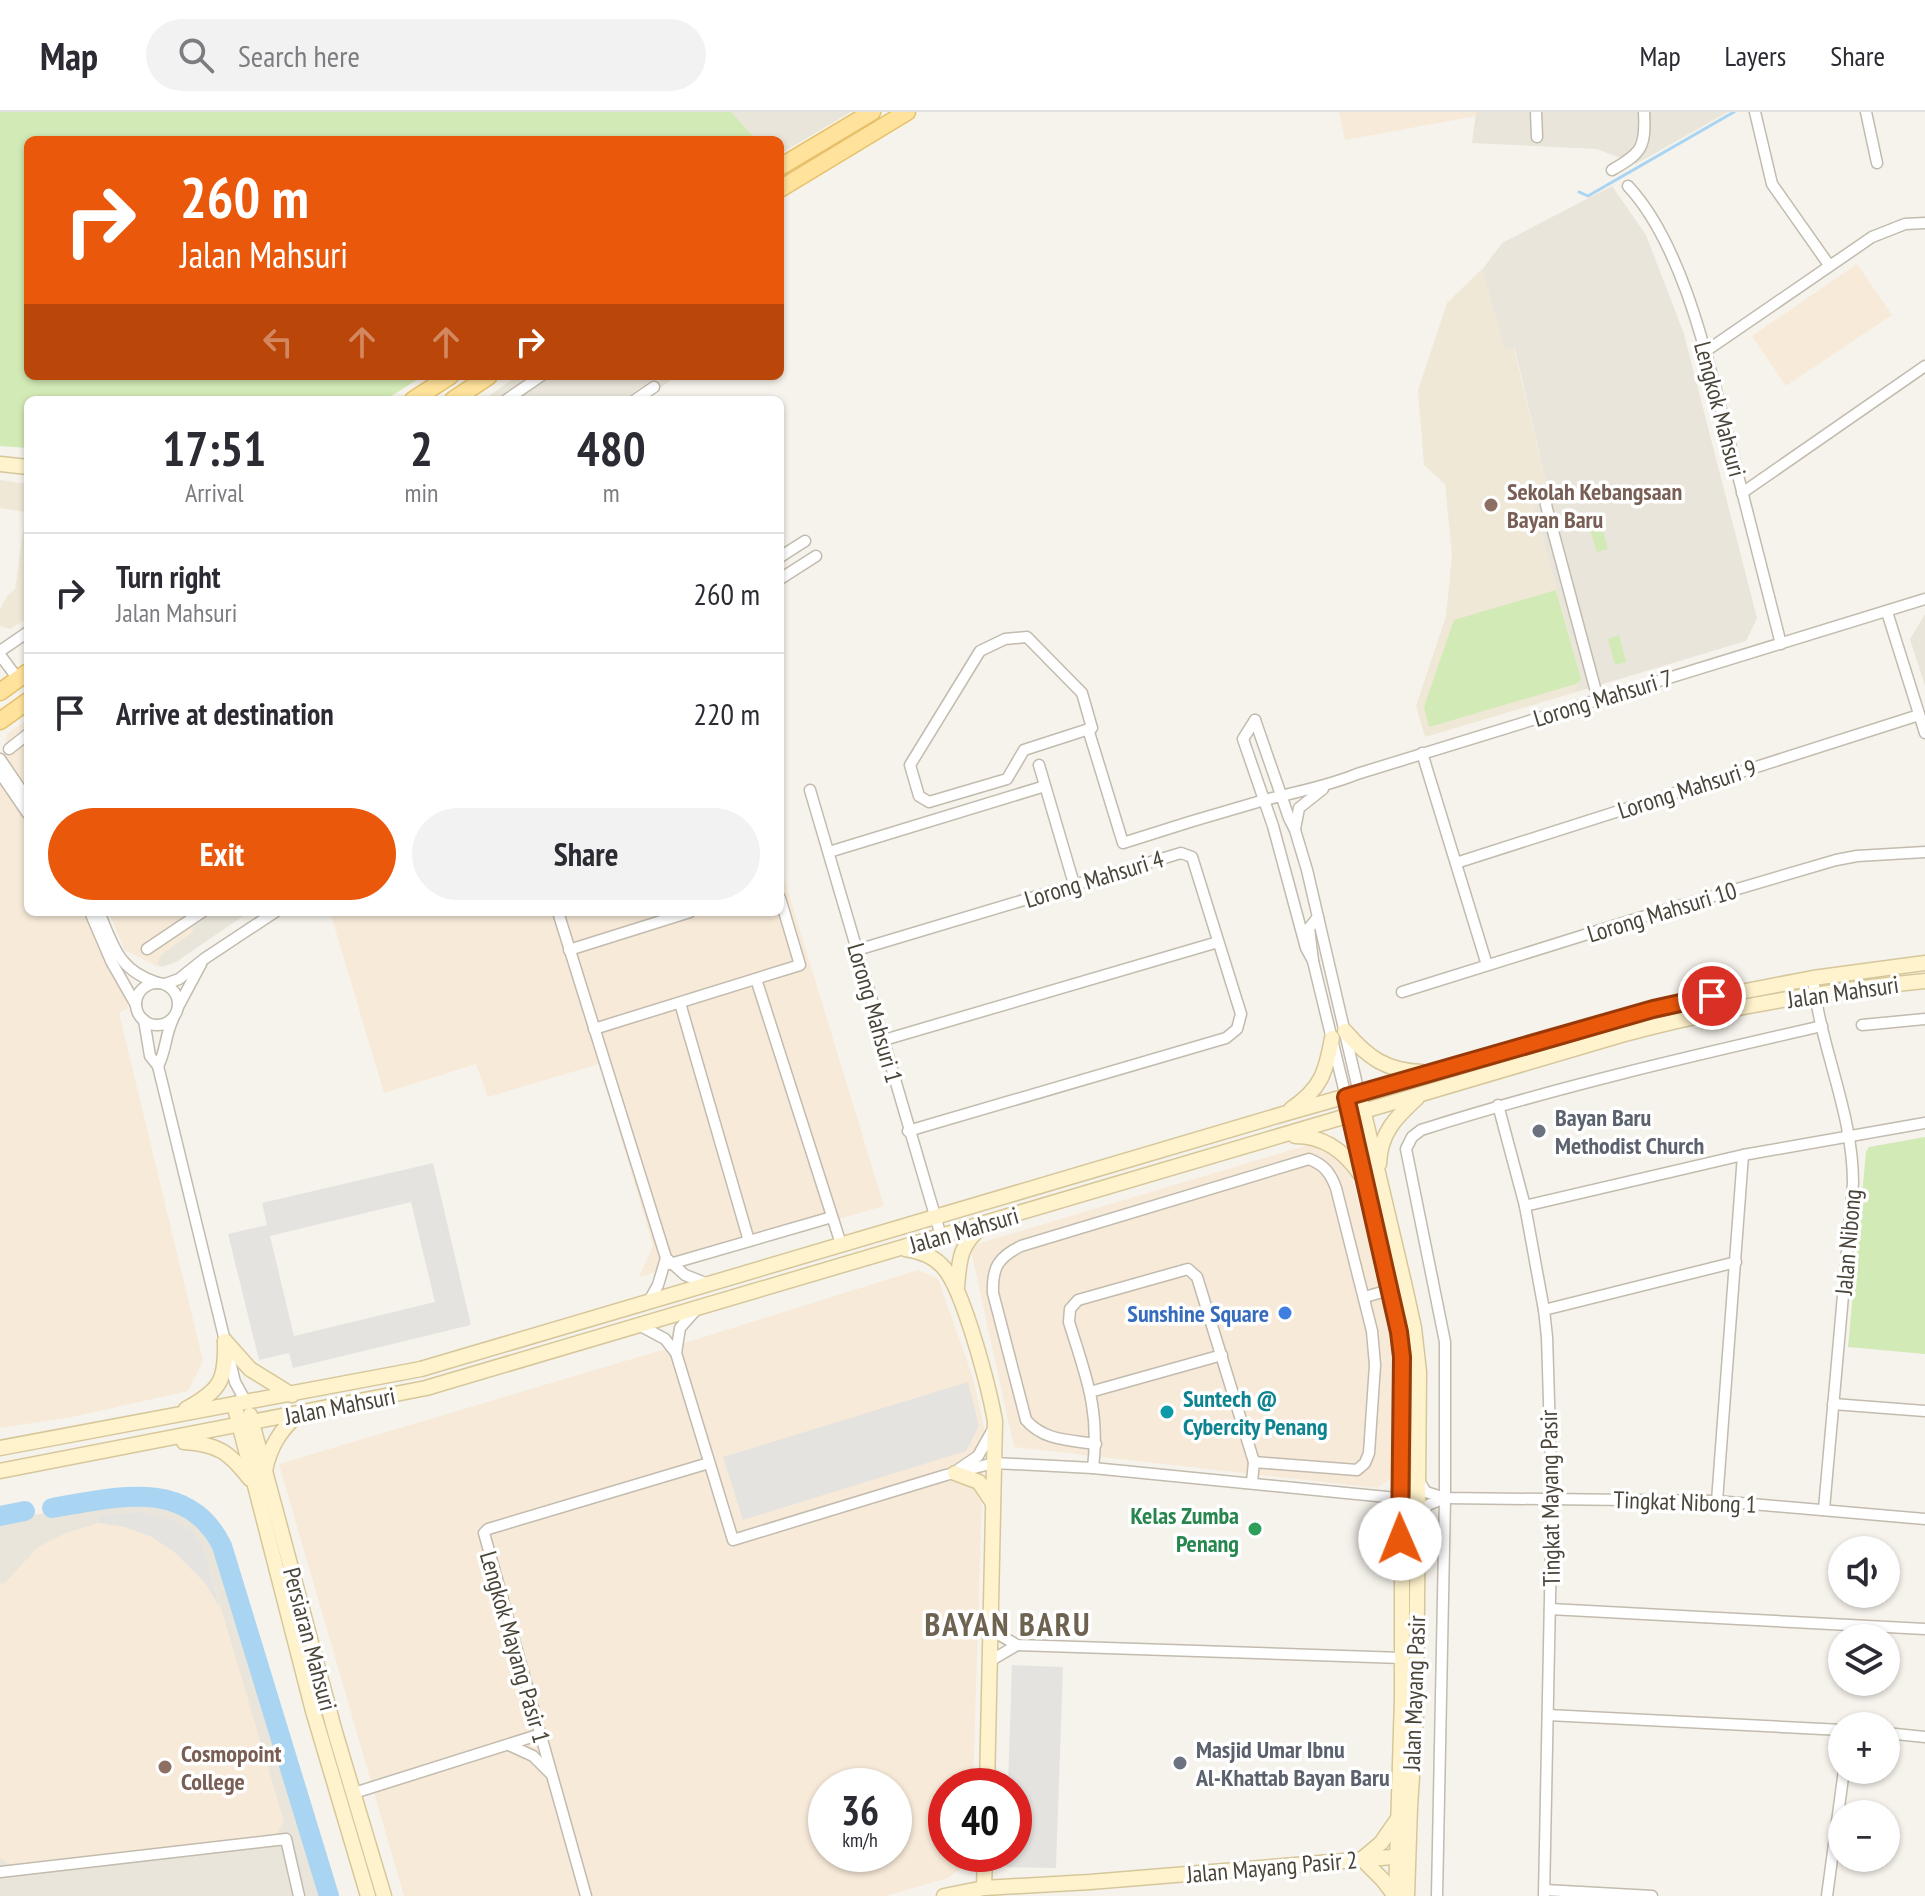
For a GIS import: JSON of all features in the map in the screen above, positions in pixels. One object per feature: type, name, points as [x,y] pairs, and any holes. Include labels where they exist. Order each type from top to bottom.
[{"type":"main road","points":[[784,165],[872,112]]},
{"type":"main road","points":[[784,187],[907,112]]},
{"type":"main road","points":[[419,396],[444,380]]},
{"type":"main road","points":[[459,396],[483,380]]},
{"type":"main road","points":[[0,692],[23,675]]},
{"type":"main road","points":[[0,721],[24,704]]},
{"type":"street","points":[[1536,112],[1537,137]]},
{"type":"street","points":[[1612,170],[1639,152],[1645,133],[1644,112]]},
{"type":"street","points":[[1755,112],[1772,184],[1829,265]]},
{"type":"street","points":[[1866,112],[1877,163]]},
{"type":"street","name":"Lengkok Mahsuri","points":[[1628,186],[1660,230],[1706,351],[1781,644]]},
{"type":"street","points":[[1706,351],[1829,265],[1890,228],[1925,223]]},
{"type":"street","points":[[1742,493],[1925,366]]},
{"type":"street","points":[[512,396],[535,380]]},
{"type":"street","points":[[641,396],[654,387]]},
{"type":"street","points":[[0,464],[24,467]]},
{"type":"street","points":[[1548,497],[1546,505],[1598,699]]},
{"type":"street","points":[[784,554],[805,541]]},
{"type":"street","points":[[784,576],[816,556]]},
{"type":"street","name":"Lorong Mahsuri 7","points":[[1088,729],[1123,843],[1264,800],[1304,789],[1325,787],[1422,753],[1925,599]]},
{"type":"street","points":[[1887,612],[1925,733]]},
{"type":"street","points":[[23,675],[0,653],[24,635]]},
{"type":"street","points":[[1027,637],[1082,693],[1092,728],[1088,729],[1024,750],[1007,779],[929,802],[919,796],[910,765],[980,651],[1005,639],[1027,637]]},
{"type":"street","name":"Lorong Mahsuri 9","points":[[1456,863],[1919,715]]},
{"type":"street","points":[[1353,1095],[1339,1035],[1318,917],[1295,830],[1255,720],[1243,739],[1264,800],[1306,948],[1339,1035],[1375,1061],[1391,1068],[1436,1073]]},
{"type":"street","points":[[9,749],[24,737]]},
{"type":"street","points":[[1422,753],[1487,965]]},
{"type":"street","points":[[0,759],[24,794]]},
{"type":"street","points":[[1039,765],[1074,884]]},
{"type":"street","points":[[0,773],[24,808]]},
{"type":"street","points":[[829,852],[1045,786]]},
{"type":"street","points":[[1295,830],[1299,808],[1325,787]]},
{"type":"street","name":"Lorong Mahsuri 1","points":[[810,790],[941,1236]]},
{"type":"street","name":"Lorong Mahsuri 10","points":[[1402,992],[1836,860],[1925,852]]},
{"type":"street","name":"Lorong Mahsuri 4","points":[[857,950],[1181,853],[1192,857],[1241,1014],[1237,1029],[1226,1038],[908,1131]]},
{"type":"street","points":[[594,1029],[800,965],[784,911]]},
{"type":"street","points":[[92,916],[144,1020],[161,1024],[177,1010],[177,996],[161,984],[140,977],[114,958],[100,916]]},
{"type":"street","points":[[147,949],[187,916]]},
{"type":"street","name":"Persiaran Mahsuri","points":[[161,984],[179,979],[269,916]]},
{"type":"street","points":[[559,916],[668,1261],[685,1275],[708,1284]]},
{"type":"street","points":[[569,950],[677,916]]},
{"type":"street","points":[[1313,961],[1309,928],[1318,917]]},
{"type":"street","points":[[884,1040],[1218,942]]},
{"type":"street","name":"Persiaran Mahsuri","points":[[158,1066],[163,1058],[168,1029],[204,959]]},
{"type":"street","name":"Jalan Mahsuri","points":[[0,1448],[421,1369],[1280,1115],[1653,1009],[1813,978],[1925,963]]},
{"type":"street","name":"Jalan Nibong","points":[[1813,978],[1850,1136],[1853,1183],[1824,1509]]},
{"type":"street","points":[[756,979],[841,1244]]},
{"type":"street","name":"Jalan Mahsuri","points":[[0,1471],[426,1388],[1673,1021],[1815,994],[1925,981]]},
{"type":"street","points":[[136,1005],[140,992],[151,984],[161,984]]},
{"type":"street","points":[[680,1003],[749,1241]]},
{"type":"street","points":[[1862,1025],[1925,1019]]},
{"type":"street","name":"Persiaran Mahsuri","points":[[144,1020],[150,1056],[158,1066],[245,1424],[252,1482],[312,1711],[368,1896]]},
{"type":"street","points":[[1498,1105],[1822,1026]]},
{"type":"street","points":[[1280,1115],[1305,1099],[1319,1083],[1339,1035]]},
{"type":"street","name":"Jalan Mayang Pasir","points":[[1353,1095],[1402,1357],[1399,1817],[1407,1896]]},
{"type":"street","points":[[1271,1139],[1299,1136],[1322,1140],[1371,1179],[1388,1128],[1420,1095]]},
{"type":"street","name":"Jalan Mayang Pasir","points":[[1437,1896],[1445,1342],[1406,1149],[1412,1137],[1421,1130],[1498,1105]]},
{"type":"street","name":"Tingkat Mayang Pasir","points":[[1498,1105],[1525,1206],[1544,1310],[1552,1498],[1544,1893]]},
{"type":"street","points":[[1525,1206],[1743,1155],[1925,1123]]},
{"type":"street","points":[[1717,1501],[1743,1155]]},
{"type":"street","points":[[1096,1444],[1046,1436],[1026,1420],[993,1293],[992,1274],[1006,1253],[1309,1159],[1323,1165],[1331,1175],[1372,1331],[1375,1365],[1369,1453],[1365,1463],[1357,1470],[1254,1462]]},
{"type":"street","name":"Jalan Mayang Pasir","points":[[1371,1179],[1414,1328],[1419,1372],[1416,1715],[1403,1856],[1395,1896]]},
{"type":"street","points":[[668,1261],[832,1217]]},
{"type":"street","points":[[957,1287],[961,1251],[966,1240],[988,1223]]},
{"type":"street","points":[[899,1249],[923,1253],[933,1259],[944,1268],[957,1287],[995,1421],[987,1768]]},
{"type":"street","points":[[649,1301],[668,1261]]},
{"type":"street","points":[[1544,1310],[1736,1262]]},
{"type":"street","points":[[1093,1468],[1096,1416],[1069,1322],[1070,1309],[1078,1300],[1188,1269],[1197,1277],[1222,1355],[1254,1462],[1252,1482]]},
{"type":"street","points":[[1365,1297],[1389,1290]]},
{"type":"street","points":[[676,1353],[680,1328],[698,1308]]},
{"type":"street","points":[[639,1325],[665,1339],[676,1353],[733,1540],[994,1463],[1093,1468],[1417,1500]]},
{"type":"street","points":[[225,1341],[250,1369],[292,1395]]},
{"type":"street","points":[[175,1414],[204,1399],[220,1384],[226,1362],[225,1341]]},
{"type":"street","points":[[1090,1392],[1222,1355]]},
{"type":"street","points":[[1833,1404],[1925,1411]]},
{"type":"street","points":[[265,1473],[267,1458],[278,1434],[298,1414]]},
{"type":"street","points":[[950,1474],[978,1456],[991,1436],[995,1421]]},
{"type":"street","name":"Persiaran Mahsuri","points":[[245,1424],[265,1473],[384,1896]]},
{"type":"street","points":[[167,1440],[216,1447],[230,1456],[252,1482]]},
{"type":"street","name":"Lengkok Mayang Pasir 1","points":[[586,1896],[484,1533],[488,1529],[709,1463]]},
{"type":"street","points":[[1416,1473],[1426,1492],[1445,1498]]},
{"type":"street","points":[[950,1474],[979,1482],[993,1503]]},
{"type":"street","points":[[1417,1520],[1428,1505],[1445,1498]]},
{"type":"street","name":"Tingkat Nibong 1","points":[[1445,1498],[1717,1501],[1925,1519]]},
{"type":"street","points":[[1550,1609],[1925,1629]]},
{"type":"street","points":[[991,1630],[1017,1645],[1402,1658]]},
{"type":"street","points":[[990,1661],[1017,1645]]},
{"type":"street","points":[[1548,1715],[1828,1729]]},
{"type":"street","points":[[354,1793],[541,1734]]},
{"type":"street","points":[[1900,1734],[1925,1737]]},
{"type":"street","points":[[507,1745],[533,1756],[553,1776]]},
{"type":"street","points":[[1827,1896],[1842,1784]]},
{"type":"street","points":[[1395,1896],[1362,1859],[1381,1843],[1399,1817]]},
{"type":"street","points":[[0,1872],[286,1839],[299,1896]]},
{"type":"street","name":"Jalan Mayang Pasir 2","points":[[944,1896],[984,1888],[1403,1856]]},
{"type":"street","points":[[984,1872],[984,1888]]},
{"type":"street","points":[[1544,1893],[1652,1896]]},
{"type":"shaded area","points":[[731,112],[851,112],[784,152],[784,136],[753,136]]},
{"type":"shaded area","points":[[1339,112],[1476,112],[1476,116],[1345,140]]},
{"type":"shaded area","points":[[1476,112],[1728,112],[1636,164],[1597,149],[1472,143]]},
{"type":"shaded area","points":[[1612,186],[1646,235],[1684,334],[1757,618],[1746,641],[1573,693],[1581,679],[1529,489],[1546,483],[1515,349],[1505,351],[1482,270],[1502,243]]},
{"type":"shaded area","points":[[1857,264],[1892,315],[1786,386],[1752,336]]},
{"type":"shaded area","name":"Sekolah Kebangsaan Bayan Baru","points":[[1482,269],[1505,350],[1514,348],[1546,484],[1529,489],[1581,679],[1573,693],[1425,737],[1416,706],[1446,616],[1452,555],[1445,484],[1424,465],[1418,390],[1447,303]]},
{"type":"shaded area","points":[[511,380],[671,380],[649,396],[489,396]]},
{"type":"shaded area","points":[[0,480],[24,483],[24,512],[0,508]]},
{"type":"shaded area","points":[[24,526],[24,620],[10,629],[0,626],[0,610],[7,596],[15,589]]},
{"type":"shaded area","points":[[1925,614],[1925,686],[1910,639]]},
{"type":"shaded area","points":[[24,722],[24,781],[4,753],[7,734]]},
{"type":"shaded area","points":[[0,772],[24,808],[24,916],[91,916],[124,992],[128,1008],[119,1013],[203,1361],[188,1391],[72,1417],[0,1428]]},
{"type":"shaded area","points":[[784,878],[884,1206],[639,1277],[653,1246],[599,1064],[488,1097],[476,1064],[384,1093],[331,916],[784,916]]},
{"type":"shaded area","points":[[111,916],[243,916],[176,962],[162,967],[125,950]]},
{"type":"shaded area","points":[[111,916],[184,916],[194,931],[161,955],[157,966],[125,950]]},
{"type":"shaded area","points":[[1315,1143],[1348,1163],[1396,1339],[1396,1475],[1377,1488],[1014,1447],[970,1246]]},
{"type":"shaded area","points":[[433,1163],[471,1325],[293,1368],[289,1353],[259,1360],[228,1234],[267,1225],[262,1203]],"holes":[[[411,1202],[435,1302],[294,1336],[270,1236]]]},
{"type":"shaded area","points":[[918,1270],[938,1279],[973,1378],[984,1427],[974,1768],[928,1768],[928,1872],[956,1872],[948,1878],[886,1896],[404,1896],[279,1464]]},
{"type":"shaded area","points":[[968,1382],[979,1426],[966,1451],[743,1520],[723,1457]]},
{"type":"shaded area","points":[[133,1502],[161,1504],[190,1514],[204,1525],[213,1541],[322,1896],[0,1896],[0,1519]]},
{"type":"shaded area","points":[[141,1512],[171,1520],[193,1532],[203,1547],[284,1822],[276,1835],[10,1865],[0,1858],[0,1584],[5,1583],[38,1547],[66,1533],[99,1523],[98,1515]]},
{"type":"shaded area","points":[[141,1512],[171,1520],[193,1532],[203,1547],[220,1608],[205,1583],[174,1552],[152,1537],[125,1527],[99,1523],[98,1515]]},
{"type":"shaded area","points":[[1012,1665],[1063,1667],[1056,1868],[1032,1868],[1032,1768],[1009,1768]]},
{"type":"green space","points":[[0,112],[731,112],[753,136],[24,136],[24,380],[417,380],[391,396],[24,396],[24,448],[0,446]]},
{"type":"green space","points":[[1601,523],[1608,549],[1597,552],[1589,526]]},
{"type":"green space","points":[[1556,590],[1581,679],[1579,683],[1429,727],[1424,707],[1454,620]]},
{"type":"green space","points":[[1619,635],[1626,662],[1615,665],[1608,639]]},
{"type":"green space","points":[[1925,1137],[1925,1354],[1848,1347],[1866,1152],[1869,1147]]},
{"type":"waterway","points":[[1579,192],[1588,196],[1734,112]]},
{"type":"waterway","points":[[52,1508],[124,1497],[147,1497],[190,1509],[207,1524],[222,1546],[329,1896]]},
{"type":"waterway","points":[[0,1516],[25,1511]]},
{"type":"place","name":"Sekolah Kebangsaan Bayan Baru","points":[[1491,505]]},
{"type":"place","name":"Bayan Baru Methodist Church","points":[[1539,1131]]},
{"type":"place","name":"Sunshine Square","points":[[1285,1313]]},
{"type":"place","name":"Suntech @ Cybercity Penang","points":[[1167,1412]]},
{"type":"place","name":"Kelas Zumba Penang","points":[[1255,1529]]},
{"type":"place","name":"Masjid Umar Ibnu Al-Khattab Bayan Baru","points":[[1180,1763]]},
{"type":"place","name":"Cosmopoint College","points":[[165,1767]]},
{"type":"district","name":"BAYAN BARU","points":[[1008,1624]]},
{"type":"route","points":[[1400,1539],[1402,1357],[1399,1332],[1346,1097],[1653,1009],[1712,996]]}]
